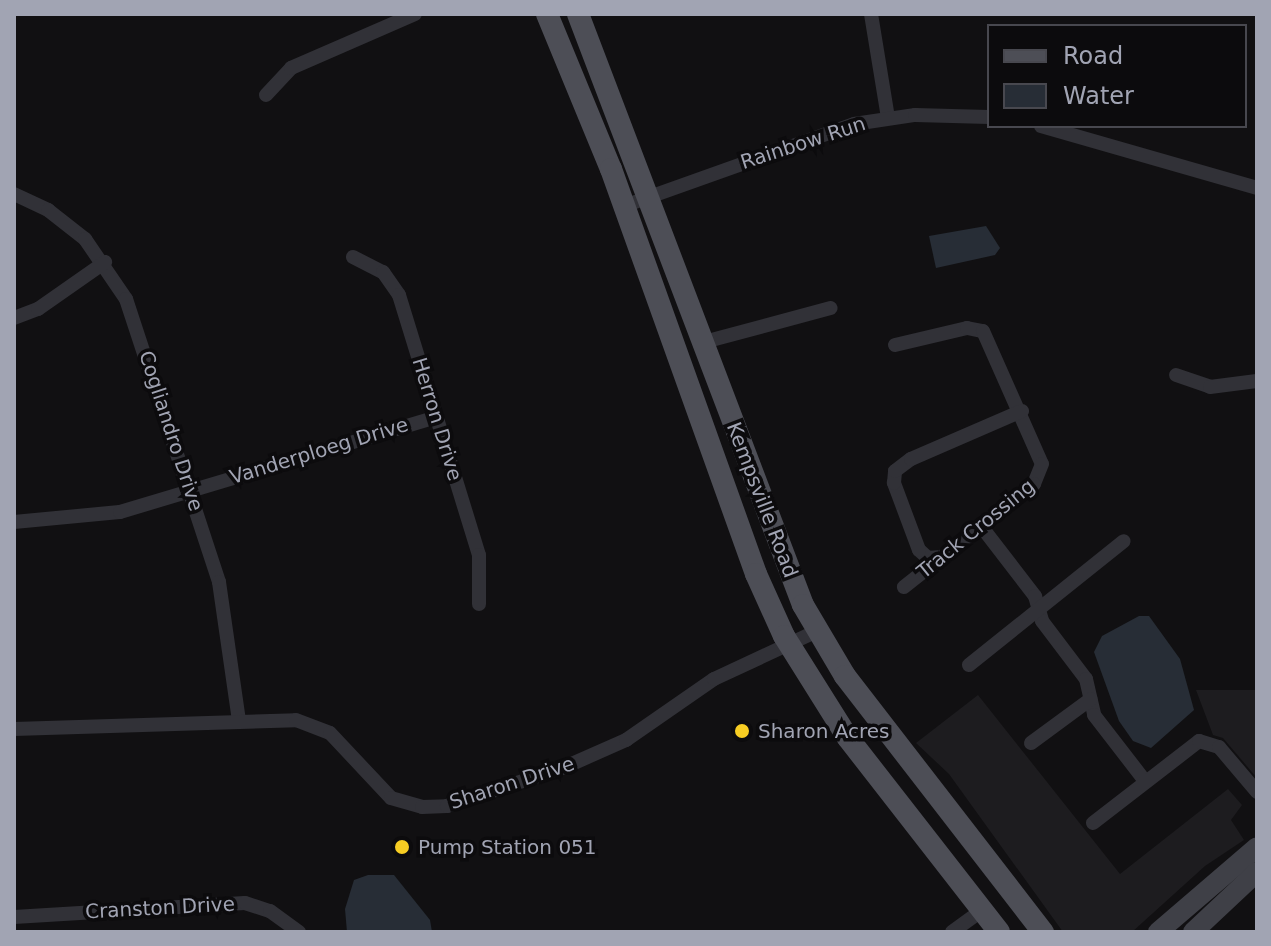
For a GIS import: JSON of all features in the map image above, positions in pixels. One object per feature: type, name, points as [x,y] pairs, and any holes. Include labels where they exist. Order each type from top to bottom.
[{"type":"main road","name":"Kempsville Road","points":[[547,14],[624,206],[756,574],[788,644],[848,738],[999,932]]},
{"type":"main road","name":"Kempsville Road","points":[[578,14],[652,196],[780,555],[817,631],[873,714],[1043,932]]},
{"type":"main road","points":[[1158,932],[1257,847]]},
{"type":"main road","points":[[1193,932],[1257,872]]},
{"type":"street","points":[[266,95],[291,68],[415,14]]},
{"type":"street","points":[[871,14],[888,118]]},
{"type":"street","name":"Rainbow Run","points":[[624,206],[814,135],[888,118],[987,117]]},
{"type":"street","points":[[1048,128],[1257,188]]},
{"type":"street","name":"Cogliandro Drive","points":[[14,194],[70,225],[105,262],[142,340],[191,491],[227,617],[239,720]]},
{"type":"street","name":"Herron Drive","points":[[353,257],[383,272],[399,295],[479,555],[479,604]]},
{"type":"street","points":[[14,318],[38,309],[105,262]]},
{"type":"street","points":[[704,342],[831,308]]},
{"type":"street","name":"Track Crossing","points":[[895,345],[967,328],[983,331],[1041,457],[1040,476],[904,587]]},
{"type":"street","points":[[1176,375],[1210,387],[1257,381]]},
{"type":"street","points":[[941,557],[928,558],[919,550],[894,483],[895,471],[911,459],[1022,411]]},
{"type":"street","name":"Vanderploeg Drive","points":[[14,522],[108,515],[437,417]]},
{"type":"street","points":[[981,526],[1035,596],[1039,609],[1086,679],[1094,715],[1145,781]]},
{"type":"street","points":[[969,665],[1124,541]]},
{"type":"street","name":"Sharon Drive","points":[[14,729],[239,720],[312,723],[341,743],[391,798],[422,807],[447,806],[626,740],[714,679],[817,631]]},
{"type":"street","points":[[1031,743],[1091,699]]},
{"type":"street","points":[[1093,823],[1145,781],[1203,741],[1222,750],[1257,792]]},
{"type":"street","name":"Cranston Drive","points":[[14,917],[245,903],[270,911],[299,932]]},
{"type":"street","points":[[952,932],[982,910]]},
{"type":"shaded area","points":[[1196,690],[1257,690],[1257,778],[1223,738],[1213,735]]},
{"type":"shaded area","points":[[978,695],[1120,874],[1228,789],[1242,805],[1231,820],[1244,840],[1205,866],[1132,932],[1063,932],[949,774],[916,743]]},
{"type":"water","points":[[986,226],[1000,248],[995,255],[936,268],[929,236]]},
{"type":"water","points":[[1139,616],[1149,616],[1180,659],[1194,710],[1151,748],[1133,741],[1119,721],[1094,652],[1102,636]]},
{"type":"water","points":[[368,875],[394,875],[430,920],[432,932],[347,932],[345,909],[354,880]]},
{"type":"place","name":"Sharon Acres","points":[[742,731]]},
{"type":"place","name":"Pump Station 051","points":[[402,847]]}]
